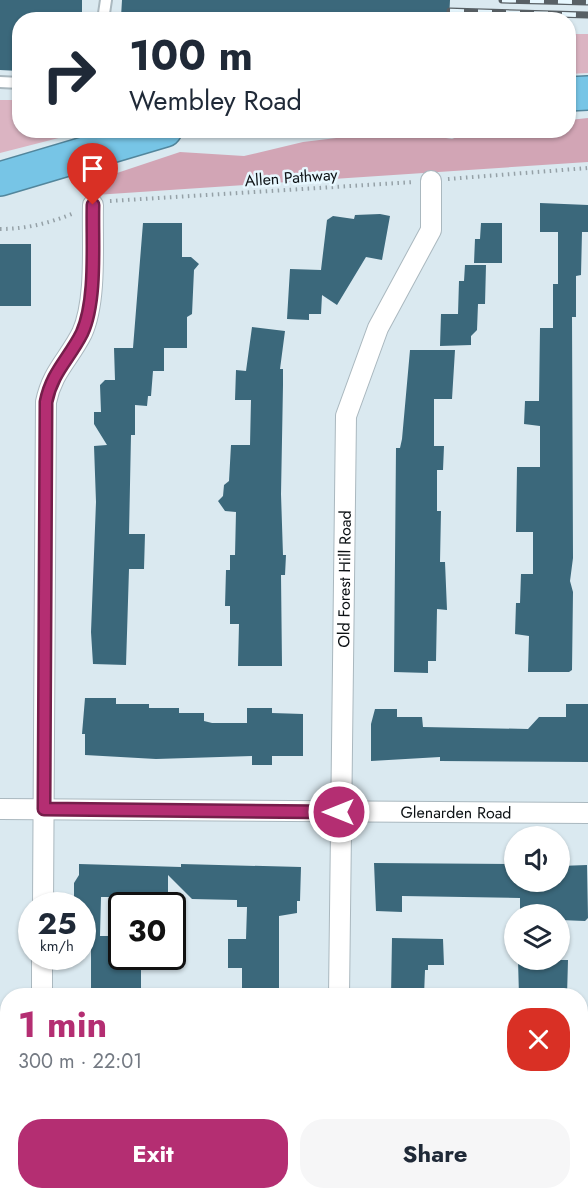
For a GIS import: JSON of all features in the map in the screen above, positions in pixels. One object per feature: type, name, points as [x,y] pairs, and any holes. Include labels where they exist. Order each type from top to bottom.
[{"type":"highway","points":[[0,179],[138,138]]},
{"type":"street","name":"Old Forest Hill Road","points":[[339,988],[339,812],[346,416],[378,328],[431,230],[431,181]]},
{"type":"street","points":[[43,892],[46,402],[52,378],[82,333],[87,317],[90,299],[93,205]]},
{"type":"street","name":"Glenarden Road","points":[[0,809],[588,813]]},
{"type":"street","points":[[42,970],[42,988]]},
{"type":"path","name":"Allen Pathway","points":[[0,229],[20,229],[50,223],[93,205],[113,201],[431,181],[588,168]]},
{"type":"shaded area","points":[[576,34],[588,34],[588,73],[576,74]]},
{"type":"shaded area","points":[[0,100],[12,100],[12,138],[59,138],[0,153]]},
{"type":"shaded area","points":[[588,118],[588,162],[95,195],[89,194],[87,187],[93,181],[180,152],[244,156],[303,142],[336,138],[576,138],[576,119]]},
{"type":"building","points":[[0,0],[82,0],[82,12],[12,12],[12,71],[0,70]]},
{"type":"building","points":[[122,0],[450,0],[449,12],[121,12]]},
{"type":"building","points":[[540,203],[588,205],[588,232],[582,232],[581,275],[576,276],[576,317],[572,317],[573,558],[570,581],[573,592],[572,670],[569,672],[528,672],[529,636],[515,634],[516,603],[520,603],[521,574],[533,574],[533,532],[516,532],[517,467],[540,467],[540,426],[524,424],[525,401],[539,401],[540,328],[553,328],[553,284],[558,284],[558,232],[540,232]]},
{"type":"building","points":[[355,215],[390,216],[382,260],[366,257],[337,305],[322,295],[321,314],[309,314],[309,320],[287,319],[290,269],[321,270],[327,220],[333,216],[354,219]]},
{"type":"building","points":[[143,223],[182,223],[182,257],[191,257],[199,264],[194,270],[192,314],[187,317],[187,348],[164,348],[164,371],[153,371],[151,396],[148,396],[147,406],[135,405],[135,435],[131,435],[129,534],[145,534],[144,569],[129,569],[126,665],[93,664],[91,632],[96,502],[94,446],[107,445],[94,424],[94,412],[101,412],[100,385],[105,380],[115,380],[114,348],[133,348]]},
{"type":"building","points":[[481,223],[502,223],[502,263],[474,263],[475,239],[480,239]]},
{"type":"building","points":[[0,244],[31,244],[31,306],[0,306]]},
{"type":"building","points":[[465,265],[486,265],[485,304],[478,304],[477,330],[471,336],[471,345],[440,346],[441,314],[458,314],[459,281],[464,281]]},
{"type":"building","points":[[252,327],[285,331],[280,369],[283,369],[281,494],[283,555],[286,555],[285,575],[281,575],[282,666],[238,666],[239,624],[230,624],[230,606],[225,606],[226,570],[230,570],[230,555],[235,555],[236,512],[225,511],[218,501],[223,496],[224,485],[229,481],[231,445],[250,445],[251,400],[235,400],[236,370],[246,371]]},
{"type":"building","points":[[410,350],[455,350],[452,399],[434,399],[434,446],[444,446],[443,470],[437,470],[437,511],[441,511],[440,562],[445,562],[447,610],[437,609],[436,661],[428,661],[428,673],[394,672],[396,448],[400,448],[402,439]]},
{"type":"building","points":[[85,698],[116,698],[116,704],[149,704],[149,708],[179,708],[179,713],[204,713],[204,721],[212,723],[247,723],[247,708],[272,708],[272,713],[303,714],[303,756],[272,756],[272,765],[252,765],[252,756],[156,759],[85,755],[85,734],[82,734]]},
{"type":"building","points":[[566,704],[588,704],[588,762],[440,761],[440,757],[371,761],[371,724],[375,709],[397,709],[397,717],[422,717],[423,727],[528,729],[539,717],[566,717]]},
{"type":"building","points":[[374,863],[504,864],[504,892],[570,892],[570,866],[587,865],[588,918],[585,921],[570,920],[570,904],[520,904],[520,898],[402,896],[402,912],[376,911]]},
{"type":"building","points":[[79,864],[301,867],[300,901],[297,901],[297,913],[279,916],[279,988],[242,988],[242,968],[228,968],[228,939],[246,939],[247,907],[237,907],[237,900],[192,899],[168,875],[168,892],[108,892],[108,897],[101,897],[100,936],[108,936],[108,970],[141,970],[141,988],[91,988],[91,970],[96,970],[96,892],[74,892],[74,883],[79,875]]},
{"type":"building","points":[[392,938],[443,939],[444,965],[428,965],[428,970],[425,970],[424,988],[391,988]]},
{"type":"building","points":[[518,970],[568,970],[567,988],[519,988]]},
{"type":"railway","points":[[502,0],[588,2]]},
{"type":"railway","points":[[450,11],[484,12]]},
{"type":"railway","points":[[576,15],[588,15]]},
{"type":"route","points":[[93,205],[90,299],[87,317],[82,333],[52,378],[46,402],[44,809],[339,812]]}]
